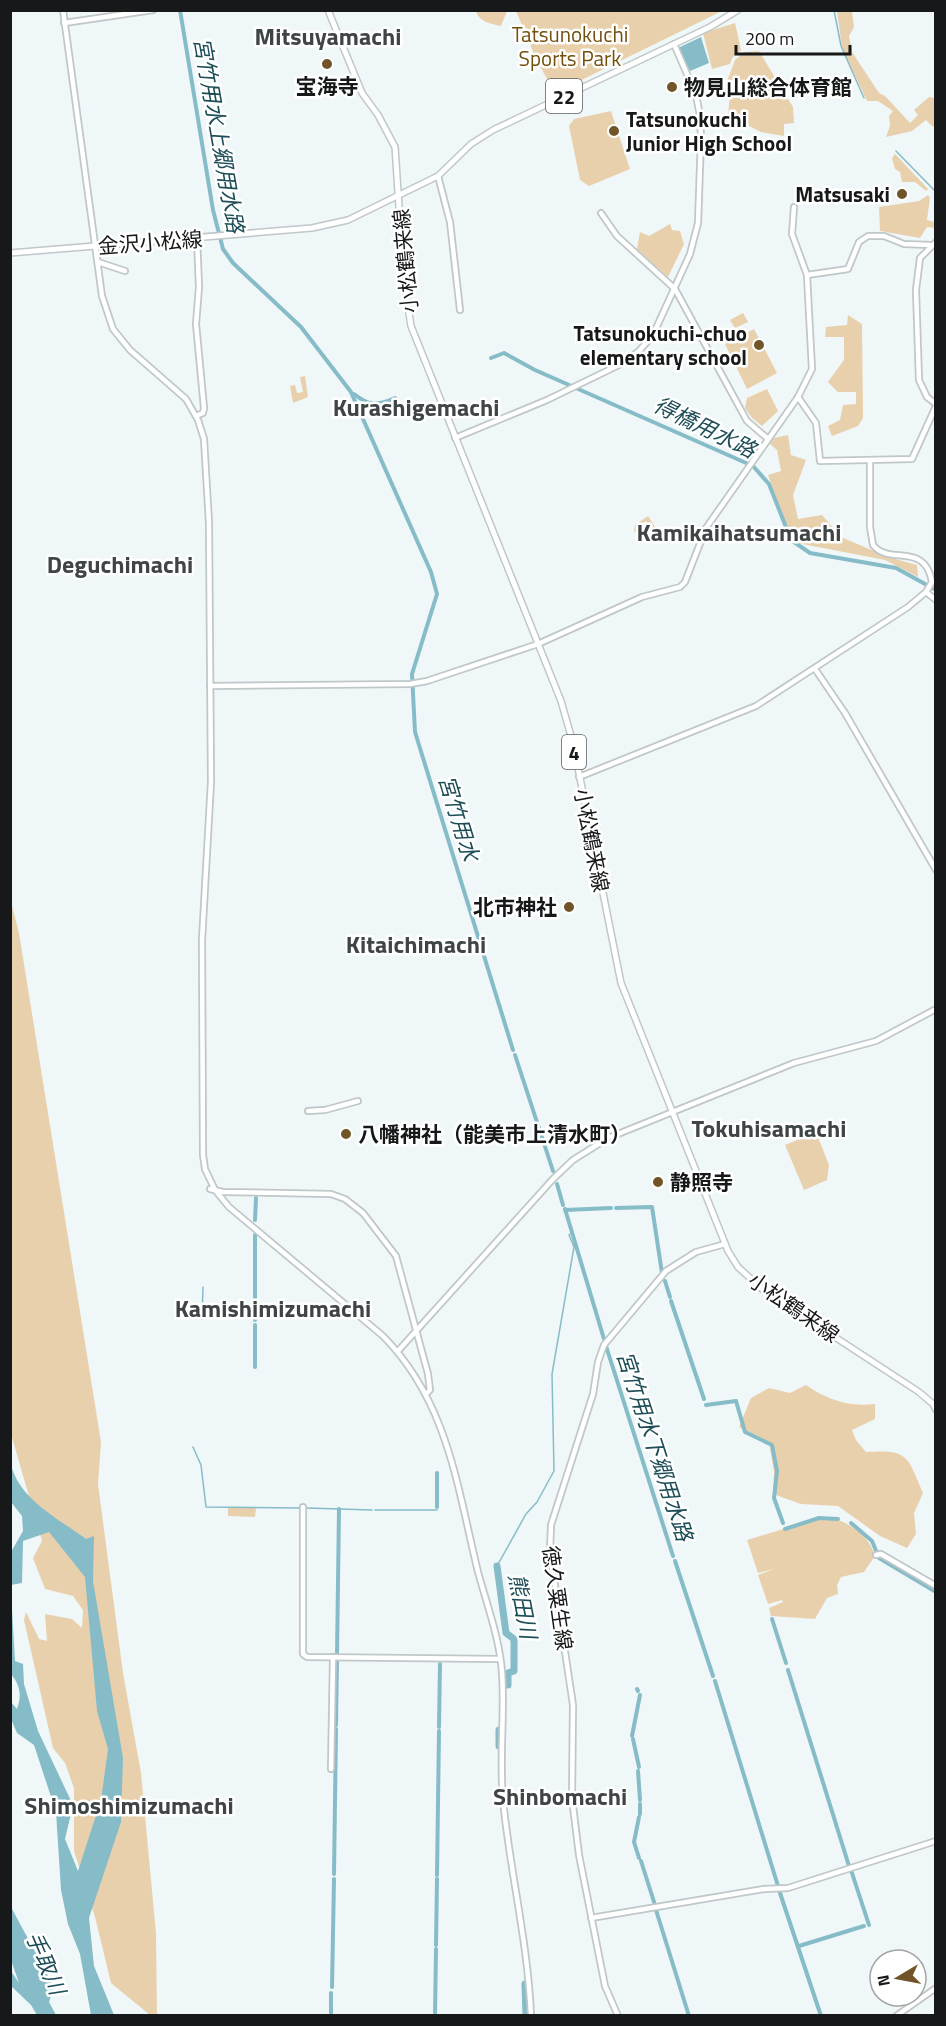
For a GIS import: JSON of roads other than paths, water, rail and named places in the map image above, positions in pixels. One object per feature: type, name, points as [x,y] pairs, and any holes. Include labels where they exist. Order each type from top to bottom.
[{"type":"main road","name":"小松鶴来線","points":[[328,10],[362,93],[378,115],[394,147],[400,195],[404,281],[411,326],[566,718],[621,983],[725,1245],[738,1267],[763,1290],[919,1392],[933,1404],[936,1410]]},
{"type":"main road","name":"金沢小松線","points":[[10,253],[334,225],[438,176],[471,144],[487,134],[674,44],[738,10]]},
{"type":"street","points":[[63,10],[102,296],[113,329],[130,351],[186,399],[196,416],[204,439],[207,475],[211,782],[202,940],[202,1122],[205,1168],[212,1189],[229,1207],[398,1351],[427,1393],[450,1459],[500,1659],[503,1799],[527,1963],[531,2016]]},
{"type":"street","points":[[64,23],[153,10]]},
{"type":"street","points":[[455,438],[578,386],[621,364],[639,351],[653,335],[694,242],[701,138],[696,95],[674,44]]},
{"type":"street","points":[[438,176],[450,222],[460,310]]},
{"type":"street","points":[[210,686],[413,683],[538,644],[642,597],[680,587],[688,576],[706,528],[767,438],[798,397],[812,369],[807,275],[792,234],[794,207]]},
{"type":"street","points":[[602,213],[617,236],[675,289],[747,421],[767,438]]},
{"type":"street","points":[[807,275],[848,269],[859,242],[868,236],[884,236],[904,244],[934,244]]},
{"type":"street","points":[[196,416],[203,412],[204,408],[196,324],[199,287],[197,238]]},
{"type":"street","points":[[798,397],[816,423],[820,461],[912,459],[936,405],[924,390],[917,367],[920,258],[934,244]]},
{"type":"street","points":[[98,262],[125,271]]},
{"type":"street","points":[[579,777],[756,706],[878,628],[927,590],[932,582],[927,568],[920,560],[884,552],[873,545],[870,526],[870,461]]},
{"type":"street","points":[[927,590],[936,600]]},
{"type":"street","points":[[814,669],[845,713],[936,870]]},
{"type":"street","points":[[398,1351],[573,1161],[609,1138],[794,1063],[876,1041],[936,1009]]},
{"type":"street","points":[[308,1111],[325,1110],[358,1101]]},
{"type":"street","points":[[212,1189],[223,1192],[321,1193],[350,1201],[363,1213],[396,1256],[430,1385],[427,1393]]},
{"type":"street","name":"徳久粟生線","points":[[618,2016],[605,1986],[591,1918],[573,1804],[570,1747],[573,1705],[550,1537],[552,1517],[593,1394],[598,1362],[604,1346],[666,1272],[696,1252],[725,1245]]},
{"type":"street","points":[[303,1507],[301,1650],[307,1657],[500,1659]]},
{"type":"street","points":[[876,1555],[881,1554],[936,1586]]},
{"type":"street","points":[[331,1769],[333,1657]]},
{"type":"street","points":[[591,1918],[764,1889],[788,1888],[936,1841]]},
{"type":"street","points":[[896,2016],[936,1988]]},
{"type":"water","points":[[701,37],[709,63],[690,71],[678,48]]},
{"type":"water","points":[[11,1465],[23,1489],[42,1508],[86,1539],[94,1536],[93,1581],[123,1758],[121,1822],[89,1918],[94,1966],[114,2015],[91,2015],[80,1954],[68,1924],[61,1890],[56,1812],[34,1745],[17,1733],[11,1719],[11,1702],[17,1709],[20,1695],[11,1674],[11,1592],[15,1661],[23,1664],[24,1684],[38,1731],[73,1805],[65,1839],[78,1871],[101,1800],[108,1749],[97,1711],[85,1577],[49,1532],[23,1541],[22,1583],[11,1585],[11,1552],[23,1531],[22,1516],[11,1502]]},
{"type":"water","points":[[11,1907],[54,1987],[49,2002],[56,2015],[37,2015],[31,2005],[11,1986],[11,1971],[19,1983],[11,1960]]},
{"type":"waterway","name":"宮竹用水上郷用水路","points":[[180,10],[213,210],[223,249],[233,263],[301,327],[351,392],[431,572],[437,594],[412,674],[415,732],[513,1050]]},
{"type":"waterway","points":[[834,10],[841,46],[864,98]]},
{"type":"waterway","points":[[896,151],[936,192]]},
{"type":"waterway","name":"得橋用水路","points":[[491,358],[504,353],[535,370],[753,466],[769,484],[791,540],[810,553],[896,568],[936,590]]},
{"type":"waterway","points":[[354,394],[373,404],[395,398]]},
{"type":"waterway","name":"宮竹用水下郷用水路","points":[[515,1055],[553,1171]]},
{"type":"waterway","name":"宮竹用水下郷用水路","points":[[557,1184],[563,1205]]},
{"type":"waterway","points":[[255,1220],[256,1198]]},
{"type":"waterway","points":[[616,1208],[652,1207],[662,1273]]},
{"type":"waterway","points":[[565,1210],[611,1208]]},
{"type":"waterway","name":"宮竹用水下郷用水路","points":[[565,1209],[604,1339]]},
{"type":"waterway","points":[[497,1566],[526,1514],[537,1502],[554,1471],[552,1374],[574,1247],[569,1235],[573,1232]]},
{"type":"waterway","points":[[255,1235],[255,1320]]},
{"type":"waterway","points":[[665,1281],[670,1297]]},
{"type":"waterway","points":[[202,1319],[203,1287]]},
{"type":"waterway","points":[[671,1301],[704,1399]]},
{"type":"waterway","points":[[255,1325],[255,1367]]},
{"type":"waterway","name":"宮竹用水下郷用水路","points":[[606,1346],[673,1556]]},
{"type":"waterway","points":[[706,1405],[736,1401],[745,1432],[772,1445],[777,1471],[774,1498],[783,1523]]},
{"type":"waterway","points":[[193,1447],[201,1465],[206,1507],[300,1508]]},
{"type":"waterway","points":[[437,1473],[437,1507]]},
{"type":"waterway","points":[[307,1508],[372,1510]]},
{"type":"waterway","points":[[337,1655],[339,1509]]},
{"type":"waterway","points":[[375,1510],[437,1510]]},
{"type":"waterway","points":[[785,1529],[819,1518],[838,1519]]},
{"type":"waterway","points":[[851,1523],[872,1541],[877,1553]]},
{"type":"waterway","points":[[879,1558],[936,1592]]},
{"type":"waterway","name":"宮竹用水下郷用水路","points":[[675,1561],[713,1676]]},
{"type":"waterway","name":"熊田川","points":[[497,1566],[506,1633],[514,1639],[514,1671],[508,1673],[508,1685]]},
{"type":"waterway","points":[[772,1619],[786,1663]]},
{"type":"waterway","points":[[336,1725],[337,1661]]},
{"type":"waterway","points":[[439,1727],[440,1664]]},
{"type":"waterway","points":[[788,1670],[849,1866]]},
{"type":"waterway","name":"宮竹用水下郷用水路","points":[[715,1681],[778,1886]]},
{"type":"waterway","points":[[632,1736],[640,1695]]},
{"type":"waterway","points":[[334,1874],[336,1729]]},
{"type":"waterway","name":"熊田川","points":[[499,1730],[499,1746]]},
{"type":"waterway","points":[[437,1875],[439,1731]]},
{"type":"waterway","points":[[633,1739],[639,1767]]},
{"type":"waterway","points":[[638,1771],[640,1800]]},
{"type":"waterway","points":[[640,1804],[640,1814]]},
{"type":"waterway","points":[[639,1817],[634,1842],[639,1858]]},
{"type":"waterway","points":[[641,1861],[655,1905]]},
{"type":"waterway","points":[[851,1870],[869,1925]]},
{"type":"waterway","points":[[332,1987],[334,1879]]},
{"type":"waterway","points":[[436,1945],[437,1879]]},
{"type":"waterway","name":"宮竹用水下郷用水路","points":[[779,1890],[821,2016]]},
{"type":"waterway","points":[[656,1910],[689,2016]]},
{"type":"waterway","points":[[799,1946],[864,1926]]},
{"type":"waterway","points":[[435,2016],[436,1949]]},
{"type":"waterway","name":"熊田川","points":[[525,1984],[526,2016]]},
{"type":"waterway","points":[[331,1993],[331,2016]]},
{"type":"place","name":"宝海寺","points":[[327,64]]},
{"type":"place","name":"物見山総合体育館","points":[[672,87]]},
{"type":"place","name":"Tatsunokuchi Junior High School","points":[[614,131]]},
{"type":"place","name":"Matsusaki","points":[[902,194]]},
{"type":"place","name":"Tatsunokuchi-chuo elementary school","points":[[759,345]]},
{"type":"place","name":"北市神社","points":[[569,907]]},
{"type":"place","name":"八幡神社（能美市上清水町）","points":[[346,1134]]},
{"type":"place","name":"静照寺","points":[[658,1182]]},
{"type":"district","name":"Mitsuyamachi","points":[[328,36]]},
{"type":"district","name":"Kurashigemachi","points":[[416,407]]},
{"type":"district","name":"Kamikaihatsumachi","points":[[739,532]]},
{"type":"district","name":"Deguchimachi","points":[[120,564]]},
{"type":"district","name":"Kitaichimachi","points":[[416,944]]},
{"type":"district","name":"Tokuhisamachi","points":[[769,1128]]},
{"type":"district","name":"Kamishimizumachi","points":[[273,1308]]},
{"type":"district","name":"Shinbomachi","points":[[560,1796]]},
{"type":"district","name":"Shimoshimizumachi","points":[[129,1805]]},
{"type":"park label","name":"Tatsunokuchi Sports Park","points":[[570,46]]},
{"type":"water label","name":"宮竹用水","points":[[459,818]]},
{"type":"water label","name":"手取川","points":[[46,1963]]}]
